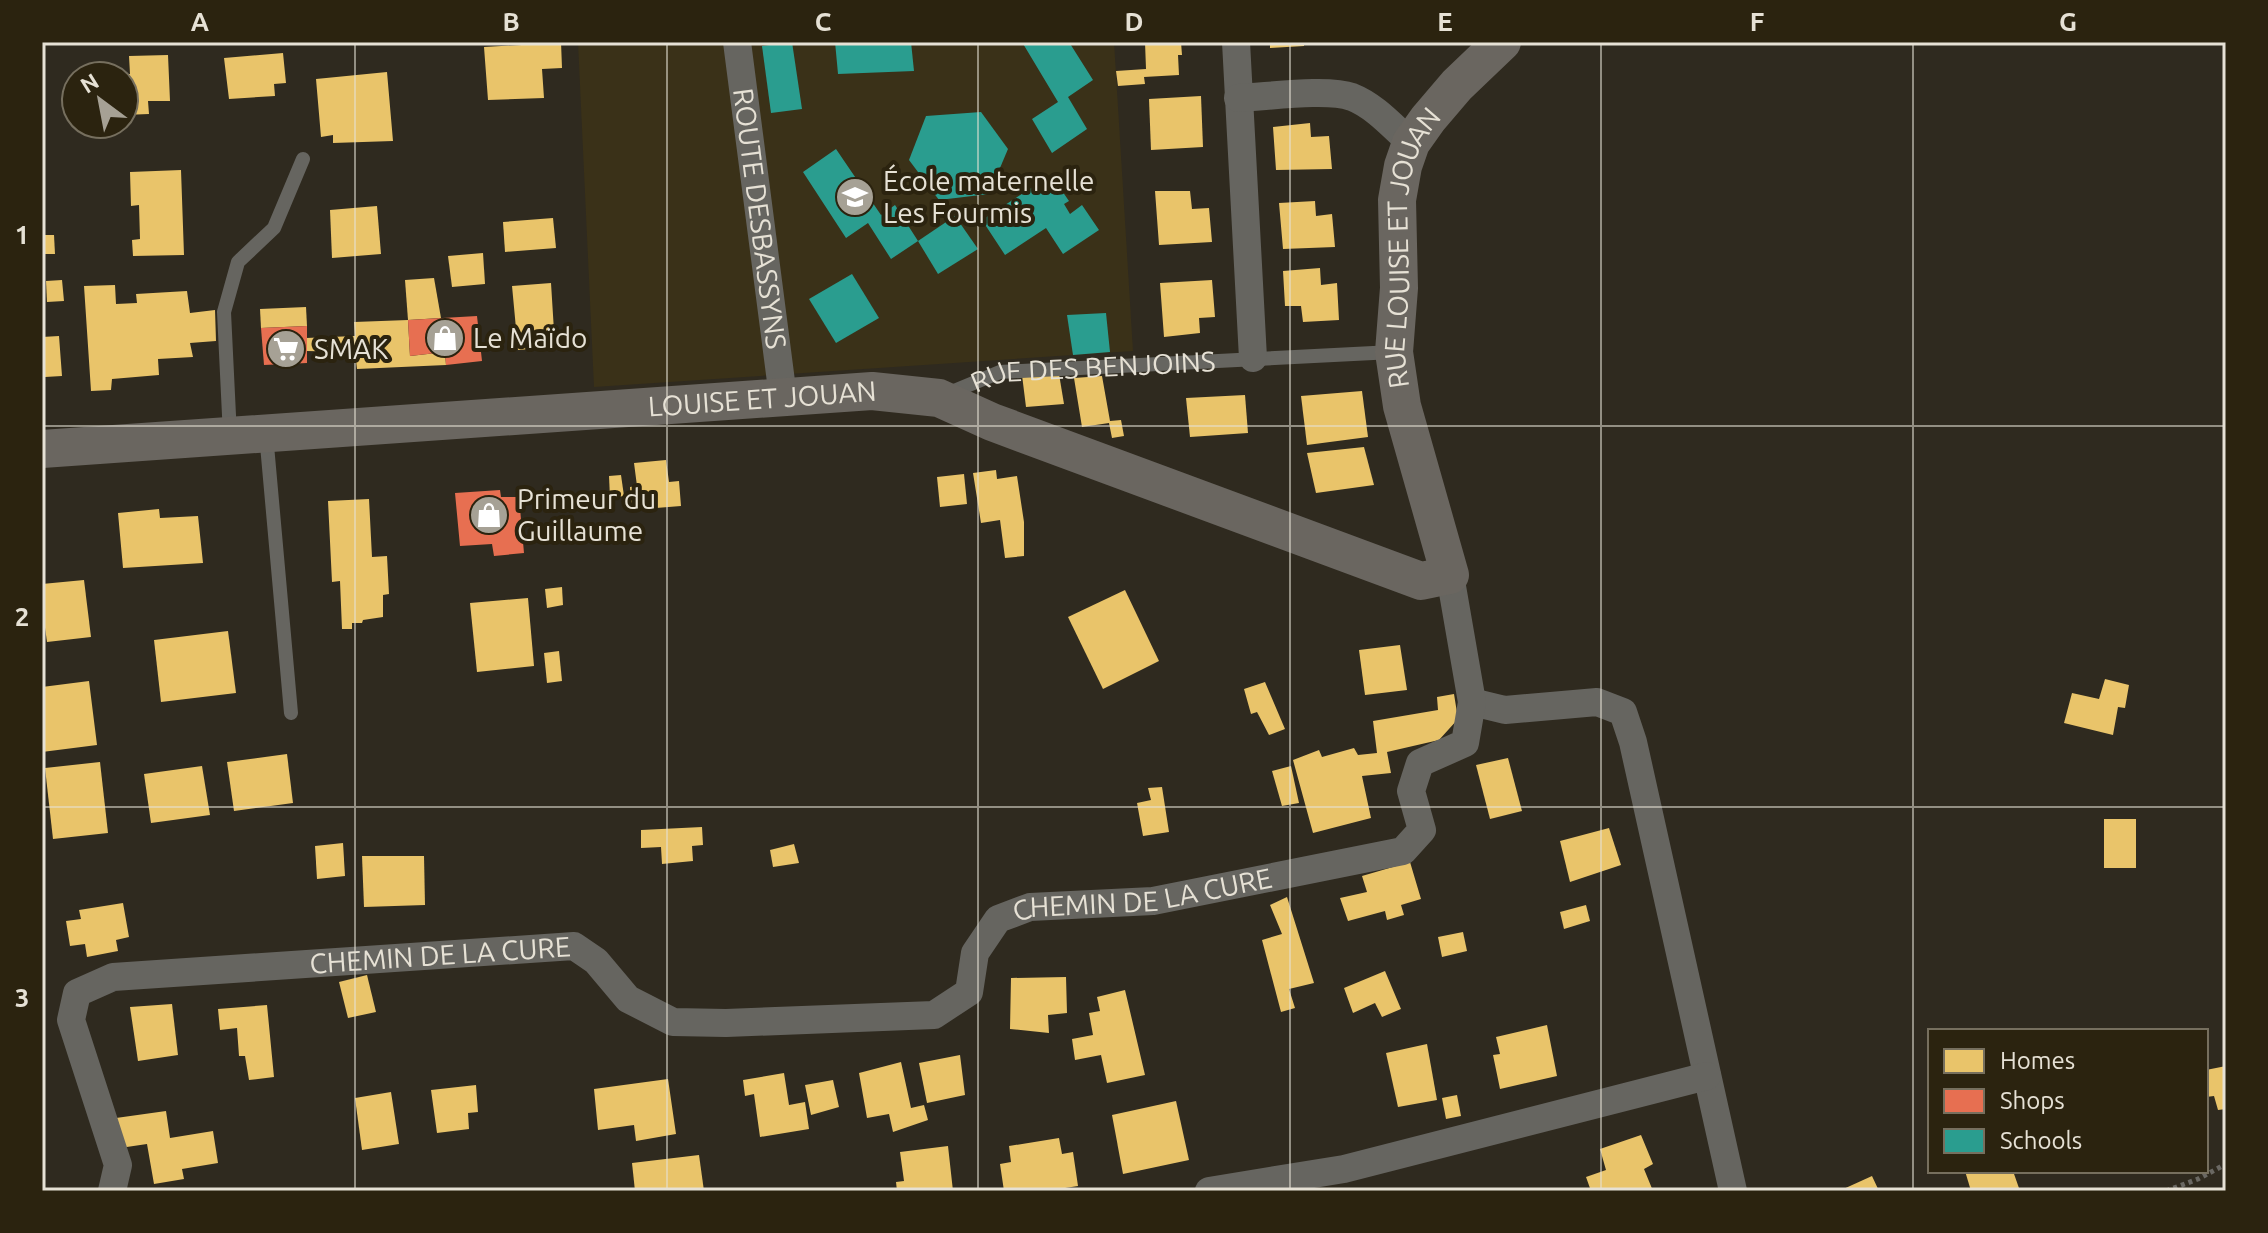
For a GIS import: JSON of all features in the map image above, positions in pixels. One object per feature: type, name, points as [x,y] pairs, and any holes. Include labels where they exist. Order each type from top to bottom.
[{"type":"main road","name":"RUE LOUISE ET JOUAN","points":[[1450,575],[1402,406],[1394,352],[1399,288],[1397,200],[1411,143],[1457,85],[1502,42]]},
{"type":"main road","name":"LOUISE ET JOUAN","points":[[42,449],[872,391],[939,398],[992,422],[1421,581],[1450,575]]},
{"type":"street","name":"ROUTE DESBASSYNS","points":[[737,42],[783,397]]},
{"type":"street","name":"RUE DES BENJOINS","points":[[1236,42],[1253,358]]},
{"type":"street","points":[[1238,98],[1323,94],[1350,97],[1375,111],[1411,143]]},
{"type":"street","name":"CHEMIN DE LA CURE","points":[[112,1191],[118,1165],[71,1020],[77,993],[113,977],[574,946],[596,961],[628,999],[673,1022],[726,1023],[934,1015],[969,992],[975,953],[998,919],[1030,907],[1153,901],[1403,851],[1422,830],[1411,791],[1420,763],[1465,743],[1472,702],[1450,575]]},
{"type":"street","points":[[1472,702],[1505,710],[1597,702],[1623,712],[1633,742],[1733,1191]]},
{"type":"street","points":[[1209,1191],[1344,1169],[1707,1076]]},
{"type":"lane","points":[[291,713],[248,435],[224,312],[238,262],[274,228],[303,159]]},
{"type":"lane","name":"RUE DES BENJOINS","points":[[939,398],[1000,372],[1394,352]]},
{"type":"path","points":[[2166,1191],[2226,1164]]},
{"type":"shaded area","name":"École maternelle Les Fourmis","points":[[578,42],[1114,42],[1133,351],[594,387]]},
{"type":"building: Homes","points":[[561,42],[562,68],[542,69],[544,98],[488,100],[484,47]]},
{"type":"building: Homes","points":[[1145,42],[1181,42],[1179,75],[1144,77],[1145,84],[1118,86],[1116,71],[1146,69]]},
{"type":"building: Homes","points":[[1270,42],[1304,42],[1304,46],[1270,48]]},
{"type":"building: Homes","points":[[283,53],[286,83],[274,84],[275,96],[229,99],[224,58]]},
{"type":"building: Homes","points":[[168,55],[170,101],[148,101],[149,114],[140,114],[140,60],[129,60],[129,56]]},
{"type":"building: Homes","points":[[387,72],[393,141],[333,143],[333,135],[321,137],[316,79]]},
{"type":"building: Homes","points":[[1201,96],[1203,147],[1151,150],[1149,99]]},
{"type":"building: Homes","points":[[1310,123],[1311,137],[1329,136],[1332,169],[1276,170],[1273,127]]},
{"type":"building: Homes","points":[[181,170],[184,255],[133,256],[132,240],[140,239],[139,205],[131,206],[130,172]]},
{"type":"building: Homes","points":[[1155,191],[1190,191],[1192,209],[1209,208],[1212,242],[1159,245]]},
{"type":"building: Homes","points":[[1315,201],[1316,216],[1332,214],[1335,247],[1283,249],[1279,203]]},
{"type":"building: Homes","points":[[377,206],[381,254],[332,258],[330,210]]},
{"type":"building: Homes","points":[[553,218],[556,248],[505,252],[503,222]]},
{"type":"building: Homes","points":[[42,235],[54,235],[55,254],[42,254]]},
{"type":"building: Homes","points":[[483,253],[485,284],[452,287],[448,256]]},
{"type":"building: Homes","points":[[1320,268],[1321,285],[1337,283],[1339,320],[1303,322],[1301,306],[1285,306],[1283,271]]},
{"type":"building: Homes","points":[[434,278],[441,318],[408,320],[405,280]]},
{"type":"building: Homes","points":[[62,280],[64,301],[47,302],[46,281]]},
{"type":"building: Homes","points":[[1212,280],[1215,317],[1199,318],[1200,333],[1164,337],[1160,283]]},
{"type":"building: Homes","points":[[551,283],[555,347],[518,350],[512,286]]},
{"type":"building: Homes","points":[[115,285],[116,304],[137,303],[136,294],[187,291],[190,313],[215,310],[216,341],[190,343],[193,357],[158,359],[159,375],[112,379],[111,390],[91,391],[84,286]]},
{"type":"building: Homes","points":[[306,307],[307,326],[261,328],[260,309]]},
{"type":"building: Homes","points":[[408,320],[410,356],[445,352],[446,365],[357,369],[355,352],[306,351],[306,338],[355,336],[354,322]]},
{"type":"building: Homes","points":[[59,336],[62,376],[45,377],[42,383],[42,337]]},
{"type":"building: Homes","points":[[1059,374],[1064,404],[1026,407],[1022,375]]},
{"type":"building: Homes","points":[[1102,376],[1110,421],[1121,420],[1124,436],[1112,438],[1109,423],[1082,427],[1074,378]]},
{"type":"building: Homes","points":[[1362,391],[1368,437],[1307,445],[1301,396]]},
{"type":"building: Homes","points":[[1245,395],[1248,433],[1190,437],[1186,398]]},
{"type":"building: Homes","points":[[1364,447],[1374,485],[1316,493],[1307,453]]},
{"type":"building: Homes","points":[[666,460],[669,482],[679,481],[681,506],[631,510],[630,487],[637,486],[634,463]]},
{"type":"building: Homes","points":[[996,470],[997,479],[1017,476],[1024,522],[1024,556],[1005,558],[1000,520],[981,523],[973,473]]},
{"type":"building: Homes","points":[[964,474],[967,504],[940,507],[937,477]]},
{"type":"building: Homes","points":[[621,475],[624,496],[610,498],[609,476]]},
{"type":"building: Homes","points":[[369,499],[372,557],[387,556],[389,594],[383,595],[383,617],[352,623],[352,629],[342,629],[340,581],[332,582],[328,501]]},
{"type":"building: Homes","points":[[159,509],[160,518],[198,516],[203,563],[123,568],[118,513]]},
{"type":"building: Homes","points":[[84,580],[91,637],[47,642],[42,584]]},
{"type":"building: Homes","points":[[562,587],[563,605],[547,608],[545,589]]},
{"type":"building: Homes","points":[[1125,590],[1159,661],[1103,689],[1068,617]]},
{"type":"building: Homes","points":[[528,598],[534,666],[477,672],[470,603]]},
{"type":"building: Homes","points":[[228,631],[236,693],[161,702],[154,640]]},
{"type":"building: Homes","points":[[1400,645],[1407,690],[1365,695],[1359,650]]},
{"type":"building: Homes","points":[[559,651],[562,681],[547,683],[544,653]]},
{"type":"building: Homes","points":[[2105,679],[2129,685],[2125,708],[2118,707],[2113,735],[2064,723],[2072,693],[2099,699]]},
{"type":"building: Homes","points":[[89,681],[97,745],[42,752],[42,687]]},
{"type":"building: Homes","points":[[1265,682],[1285,729],[1269,735],[1257,712],[1251,714],[1244,689]]},
{"type":"building: Homes","points":[[1454,694],[1458,719],[1439,740],[1387,752],[1391,773],[1362,776],[1371,818],[1313,833],[1293,760],[1319,750],[1322,757],[1354,748],[1358,755],[1377,753],[1373,721],[1438,710],[1437,697]]},
{"type":"building: Homes","points":[[287,754],[293,803],[234,811],[227,762]]},
{"type":"building: Homes","points":[[1508,758],[1522,811],[1490,819],[1476,765]]},
{"type":"building: Homes","points":[[100,762],[108,833],[53,839],[45,768]]},
{"type":"building: Homes","points":[[202,766],[210,815],[151,823],[144,774]]},
{"type":"building: Homes","points":[[1291,766],[1299,803],[1282,806],[1272,771]]},
{"type":"building: Homes","points":[[1162,787],[1169,832],[1143,836],[1137,803],[1151,800],[1148,788]]},
{"type":"building: Homes","points":[[2104,819],[2136,819],[2136,868],[2104,868]]},
{"type":"building: Homes","points":[[702,827],[703,845],[692,846],[693,861],[662,864],[661,847],[641,848],[641,830]]},
{"type":"building: Homes","points":[[1609,828],[1621,865],[1570,882],[1560,841]]},
{"type":"building: Homes","points":[[343,843],[345,876],[317,879],[315,846]]},
{"type":"building: Homes","points":[[794,844],[799,863],[773,867],[770,850]]},
{"type":"building: Homes","points":[[362,856],[424,856],[425,905],[364,907]]},
{"type":"building: Homes","points":[[1410,862],[1421,899],[1401,905],[1404,915],[1387,920],[1385,911],[1348,921],[1340,898],[1367,892],[1362,876]]},
{"type":"building: Homes","points":[[1287,897],[1314,983],[1289,989],[1295,1008],[1281,1012],[1262,940],[1282,934],[1270,905]]},
{"type":"building: Homes","points":[[123,903],[129,937],[116,940],[118,951],[87,957],[85,944],[70,946],[66,921],[81,919],[79,910]]},
{"type":"building: Homes","points":[[1586,905],[1590,921],[1564,929],[1560,912]]},
{"type":"building: Homes","points":[[1463,932],[1467,951],[1442,957],[1438,937]]},
{"type":"building: Homes","points":[[1385,971],[1401,1009],[1382,1017],[1375,1003],[1353,1013],[1344,988]]},
{"type":"building: Homes","points":[[367,975],[376,1012],[348,1018],[339,982]]},
{"type":"building: Homes","points":[[1066,977],[1067,1013],[1048,1015],[1049,1033],[1010,1029],[1011,978]]},
{"type":"building: Homes","points":[[1125,990],[1145,1075],[1107,1083],[1101,1055],[1075,1060],[1072,1039],[1093,1035],[1089,1013],[1100,1011],[1097,997]]},
{"type":"building: Homes","points":[[172,1004],[178,1055],[138,1061],[130,1007]]},
{"type":"building: Homes","points":[[267,1005],[274,1077],[249,1080],[245,1056],[239,1056],[237,1028],[220,1030],[218,1009]]},
{"type":"building: Homes","points":[[1547,1025],[1557,1076],[1500,1089],[1493,1055],[1500,1054],[1496,1037]]},
{"type":"building: Homes","points":[[1427,1044],[1437,1100],[1398,1107],[1386,1053]]},
{"type":"building: Homes","points":[[960,1055],[965,1095],[927,1103],[919,1063]]},
{"type":"building: Homes","points":[[901,1062],[911,1108],[924,1105],[928,1120],[893,1132],[889,1114],[867,1118],[859,1073]]},
{"type":"building: Homes","points":[[2226,1066],[2226,1109],[2218,1110],[2214,1096],[2208,1097],[2208,1070]]},
{"type":"building: Homes","points":[[784,1073],[789,1105],[805,1102],[809,1129],[760,1137],[754,1094],[745,1096],[743,1080]]},
{"type":"building: Homes","points":[[668,1079],[676,1134],[636,1141],[634,1125],[598,1130],[594,1089]]},
{"type":"building: Homes","points":[[833,1080],[839,1107],[811,1115],[805,1085]]},
{"type":"building: Homes","points":[[476,1085],[478,1112],[468,1113],[469,1129],[437,1133],[431,1090]]},
{"type":"building: Homes","points":[[391,1092],[399,1144],[362,1150],[355,1098]]},
{"type":"building: Homes","points":[[1457,1095],[1461,1116],[1446,1119],[1442,1098]]},
{"type":"building: Homes","points":[[1176,1101],[1189,1160],[1123,1174],[1112,1115]]},
{"type":"building: Homes","points":[[166,1111],[170,1138],[213,1131],[218,1163],[182,1169],[184,1179],[154,1184],[147,1144],[120,1148],[116,1118]]},
{"type":"building: Homes","points":[[1641,1135],[1653,1164],[1644,1169],[1653,1191],[1591,1191],[1586,1177],[1606,1170],[1600,1149]]},
{"type":"building: Homes","points":[[1059,1138],[1062,1154],[1073,1152],[1078,1186],[1046,1191],[1004,1191],[1000,1164],[1011,1162],[1009,1146]]},
{"type":"building: Homes","points":[[948,1146],[953,1191],[897,1191],[896,1182],[904,1181],[900,1152]]},
{"type":"building: Homes","points":[[699,1155],[704,1191],[635,1191],[632,1163]]},
{"type":"building: Homes","points":[[1966,1173],[2014,1173],[2020,1191],[1971,1191]]},
{"type":"building: Homes","points":[[1872,1176],[1879,1191],[1839,1191]]},
{"type":"building: Shops","points":[[477,316],[482,361],[446,365],[445,352],[410,356],[408,320]]},
{"type":"building: Shops","points":[[307,326],[307,363],[264,365],[261,328]]},
{"type":"building: Shops","points":[[500,490],[501,497],[519,497],[524,553],[494,556],[492,544],[460,546],[455,493]]},
{"type":"building: Schools","points":[[792,42],[802,109],[771,113],[762,46]]},
{"type":"building: Schools","points":[[835,42],[911,42],[914,71],[838,74]]},
{"type":"building: Schools","points":[[1022,42],[1069,42],[1093,80],[1068,97],[1087,129],[1052,153],[1032,119],[1058,102]]},
{"type":"building: Schools","points":[[981,112],[1008,149],[989,194],[939,200],[909,160],[926,116]]},
{"type":"building: Schools","points":[[836,149],[881,215],[895,205],[918,241],[891,259],[868,223],[846,238],[803,172]]},
{"type":"building: Schools","points":[[1051,175],[1069,201],[1064,204],[1070,214],[1082,205],[1099,230],[1063,254],[1046,228],[1005,255],[982,220]]},
{"type":"building: Schools","points":[[955,216],[978,249],[938,274],[918,241]]},
{"type":"building: Schools","points":[[852,274],[879,318],[836,343],[809,299]]},
{"type":"building: Schools","points":[[1106,313],[1110,352],[1073,355],[1067,315]]},
{"type":"place","name":"École maternelle Les Fourmis","points":[[855,197]]},
{"type":"place","name":"Le Maïdo","points":[[445,338]]},
{"type":"place","name":"SMAK","points":[[286,349]]},
{"type":"place","name":"Primeur du Guillaume","points":[[489,515]]}]
